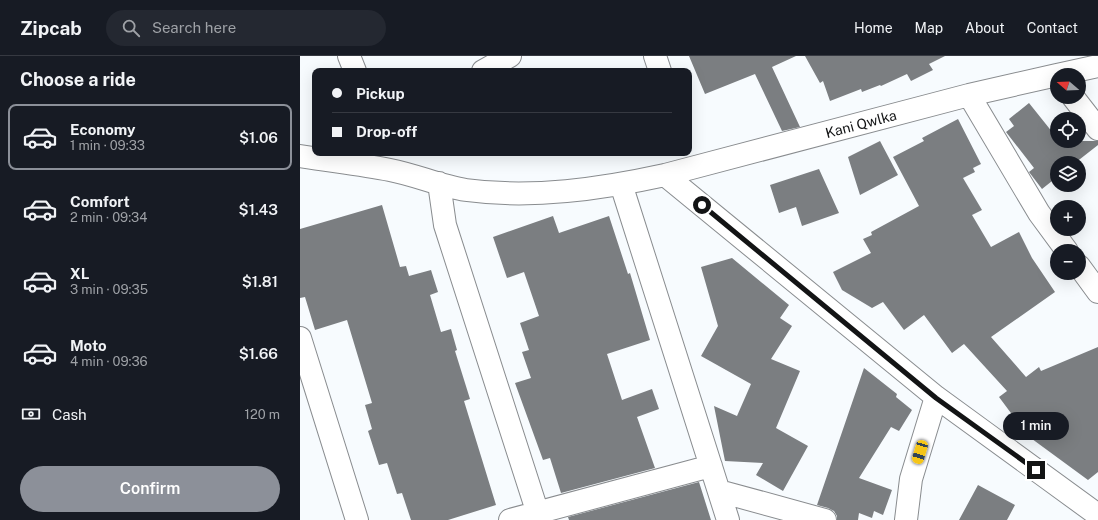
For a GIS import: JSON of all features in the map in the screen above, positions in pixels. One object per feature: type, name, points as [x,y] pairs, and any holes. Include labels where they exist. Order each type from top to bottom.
[{"type":"street","points":[[349,56],[354,68]]},
{"type":"street","points":[[488,68],[510,56]]},
{"type":"street","points":[[655,56],[659,68]]},
{"type":"street","name":"Kani Qwlka","points":[[1086,69],[1098,66]]},
{"type":"street","name":"Kani Qwlka","points":[[300,156],[387,161],[439,183],[466,189],[504,193],[541,193],[621,184],[665,175],[692,159],[1050,78]]},
{"type":"street","points":[[969,95],[1039,213],[1062,244]]},
{"type":"street","points":[[1078,104],[1098,129]]},
{"type":"street","points":[[665,175],[936,398],[1098,515]]},
{"type":"street","points":[[439,183],[445,225],[538,516]]},
{"type":"street","points":[[621,184],[728,520]]},
{"type":"street","points":[[1086,276],[1098,292]]},
{"type":"street","points":[[300,338],[357,520]]},
{"type":"street","points":[[906,520],[911,479],[936,398]]},
{"type":"street","points":[[510,520],[538,516],[711,466]]},
{"type":"street","points":[[719,491],[825,520]]},
{"type":"building","points":[[689,56],[796,56],[772,67],[800,127],[782,131],[755,74],[705,94]]},
{"type":"building","points":[[805,56],[945,56],[929,64],[933,70],[911,81],[907,74],[881,86],[880,85],[862,92],[861,89],[830,101],[823,81],[820,83]]},
{"type":"building","points":[[1029,103],[1050,129],[1050,148],[1086,148],[1086,141],[1098,141],[1098,145],[1084,156],[1050,156],[1050,183],[1042,189],[1029,172],[1034,168],[1006,132],[1014,126],[1009,119]]},
{"type":"building","points":[[958,119],[981,164],[973,168],[975,172],[963,178],[982,210],[972,215],[991,247],[1019,232],[1032,258],[1055,292],[991,337],[1026,377],[1039,367],[1041,371],[1098,347],[1098,472],[1088,480],[1028,436],[999,397],[1007,391],[964,344],[952,353],[924,315],[904,330],[883,302],[872,308],[842,290],[833,272],[871,253],[863,239],[872,235],[871,232],[919,206],[893,157],[924,141],[922,138]]},
{"type":"building","points":[[880,141],[898,175],[860,195],[848,157]]},
{"type":"building","points":[[819,169],[839,213],[802,226],[796,207],[779,213],[770,185]]},
{"type":"building","points":[[382,205],[400,267],[406,266],[409,276],[431,270],[438,292],[430,295],[441,332],[451,329],[457,350],[455,351],[470,399],[464,401],[496,505],[448,520],[411,520],[402,493],[397,494],[387,463],[379,465],[368,431],[372,429],[365,405],[372,403],[347,320],[315,330],[305,297],[300,298],[300,229]]},
{"type":"building","points":[[553,216],[559,233],[609,216],[628,274],[630,273],[650,340],[607,354],[622,400],[652,389],[659,409],[637,417],[655,468],[561,493],[550,458],[543,460],[515,383],[531,378],[522,352],[529,350],[520,323],[539,316],[524,272],[507,278],[493,237]]},
{"type":"building","points":[[732,258],[789,305],[780,318],[792,326],[771,359],[800,371],[776,428],[808,446],[783,491],[756,475],[763,463],[725,461],[714,406],[737,416],[751,384],[701,356],[718,326],[701,267]]},
{"type":"building","points":[[864,368],[897,394],[896,397],[912,410],[899,431],[891,427],[859,478],[892,490],[883,515],[874,511],[872,518],[859,513],[858,520],[837,520],[837,516],[834,511],[817,505]]},
{"type":"building","points":[[699,482],[711,520],[569,520],[568,517]]},
{"type":"building","points":[[978,485],[1015,505],[1007,520],[959,520]]},
{"type":"route","points":[[702,205],[936,398],[1036,470]]}]
